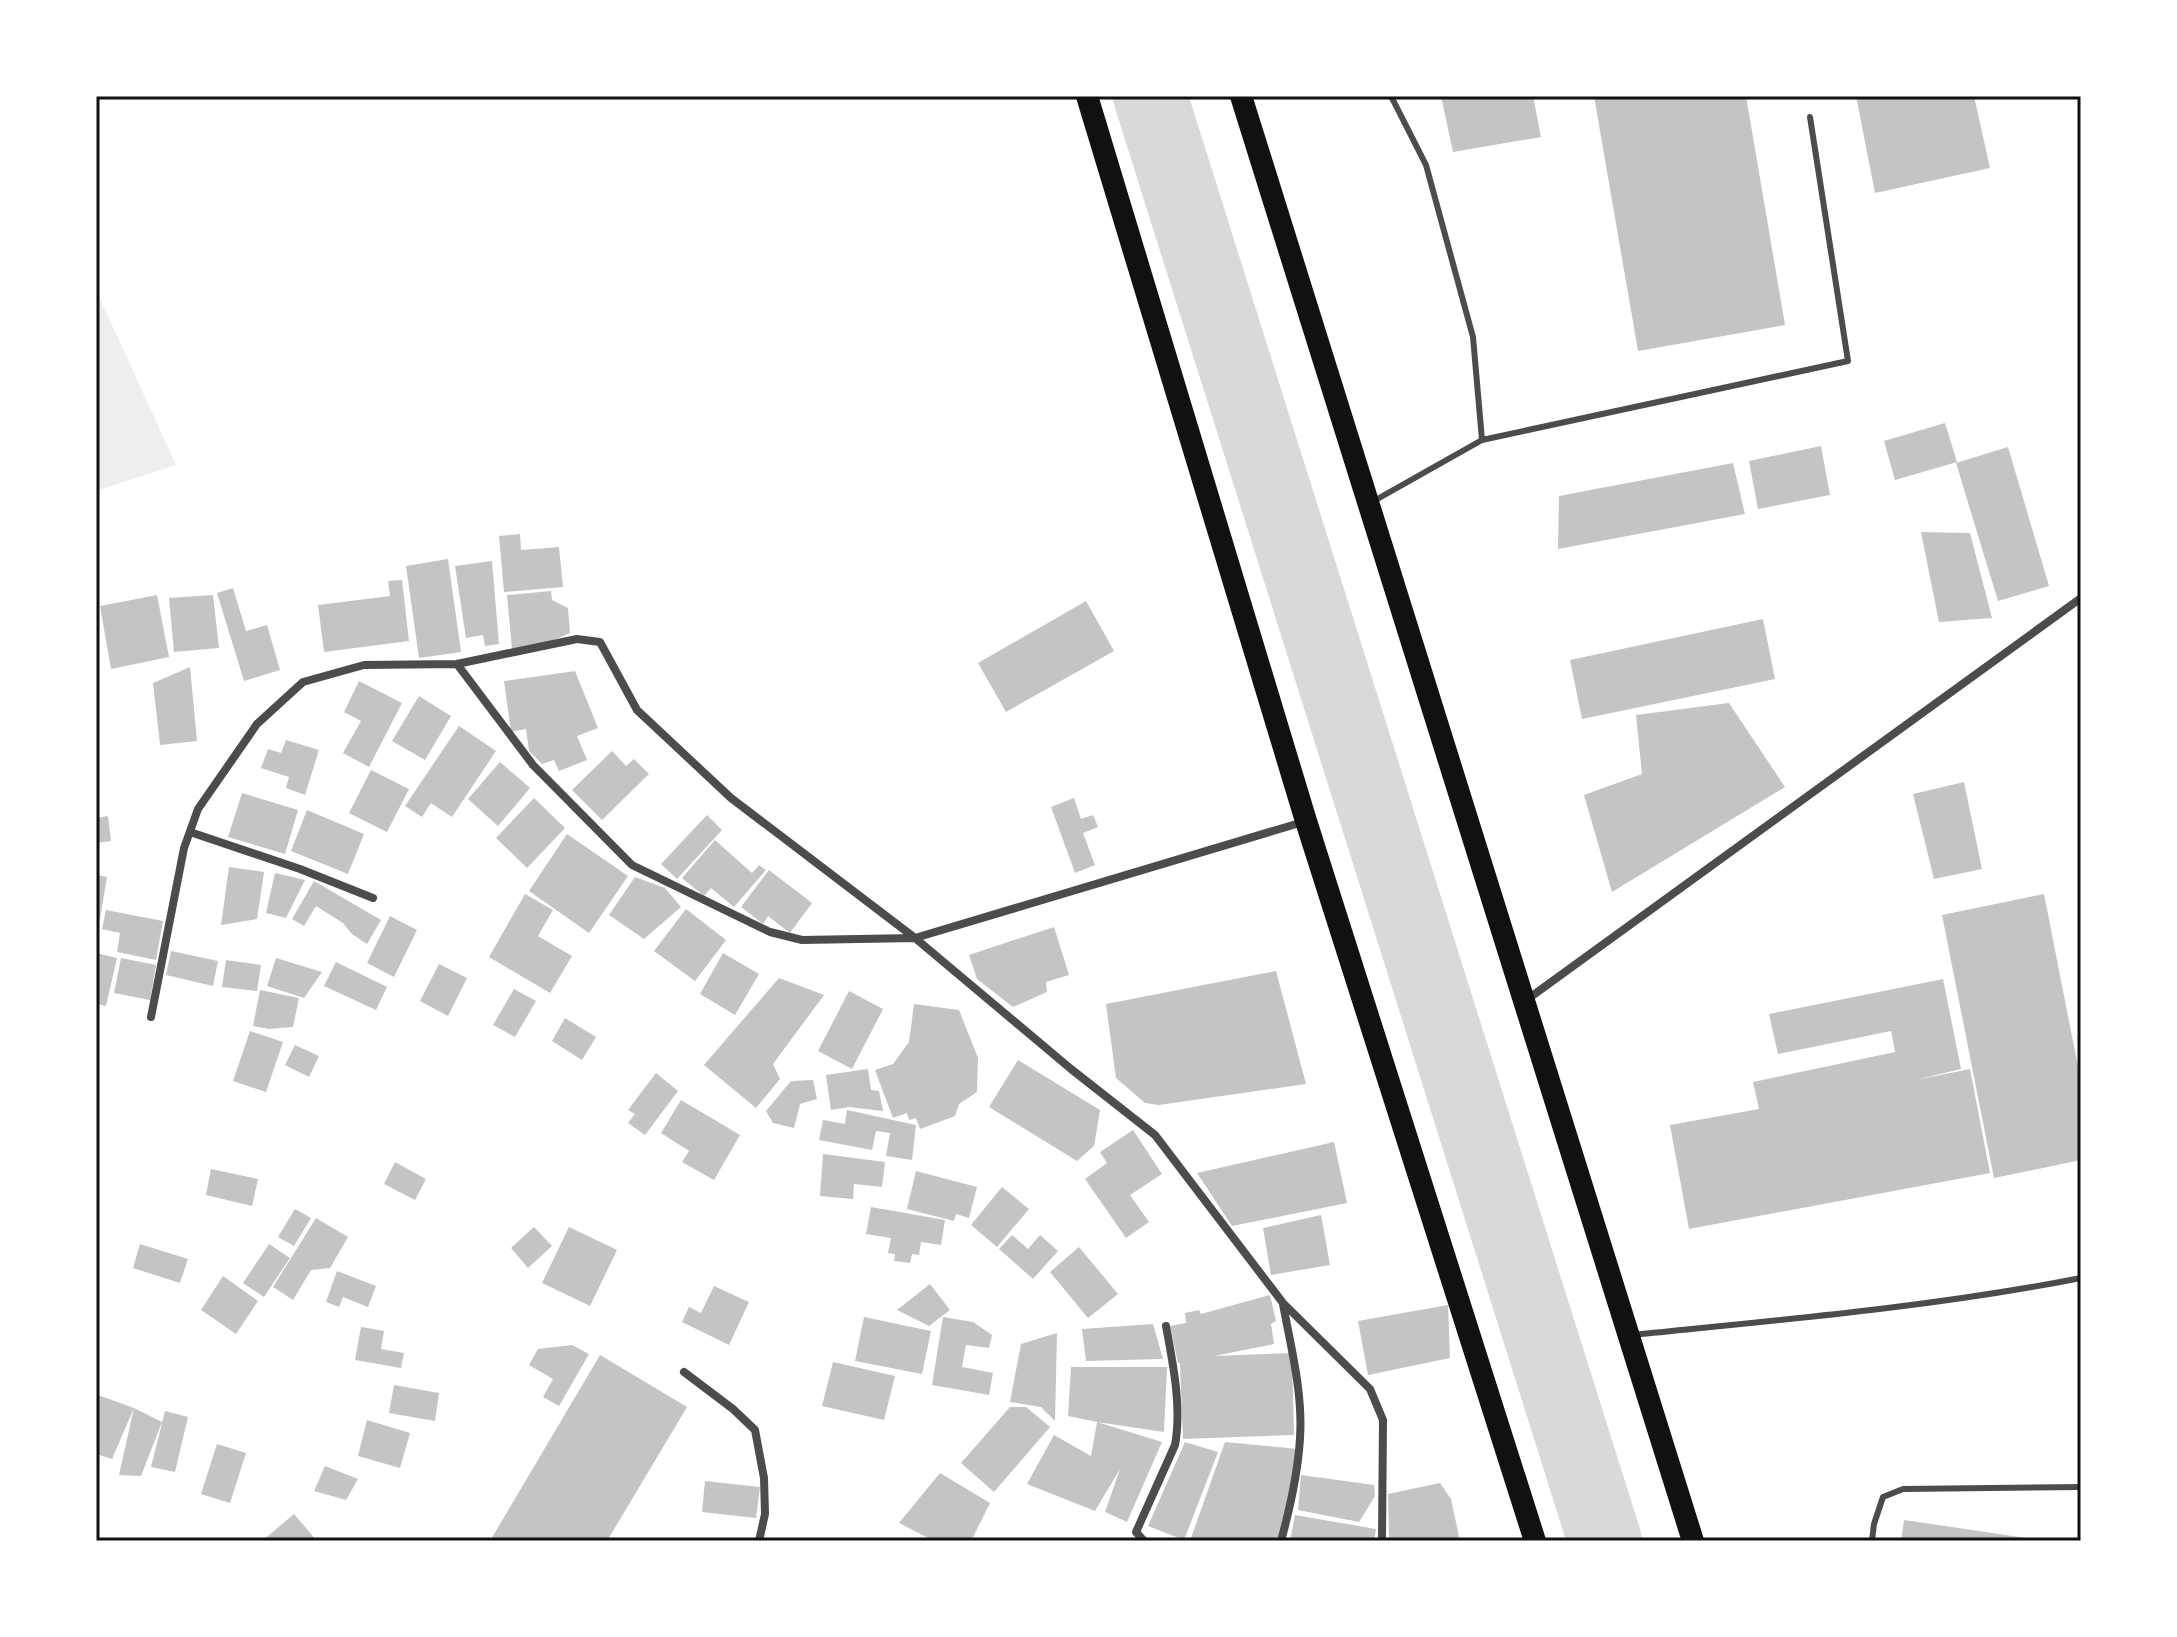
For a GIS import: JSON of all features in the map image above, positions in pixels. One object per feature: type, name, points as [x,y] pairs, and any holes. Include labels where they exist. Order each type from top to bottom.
[{"type":"highway","points":[[1087,96],[1306,821],[1535,1541]]},
{"type":"highway","points":[[1241,96],[1693,1541]]},
{"type":"street","points":[[1523,1003],[2081,598]]},
{"type":"street","points":[[151,1017],[184,848],[198,809],[257,724],[303,682],[364,665],[457,664],[577,639],[600,642],[637,710],[731,798],[915,938],[1155,1135],[1283,1303],[1370,1389],[1383,1420],[1382,1541]]},
{"type":"street","points":[[457,664],[533,765],[632,865],[770,932],[802,940],[915,938],[1306,821]]},
{"type":"street","points":[[190,832],[300,869],[373,898]]},
{"type":"street","points":[[1281,1541],[1300,1437],[1298,1383],[1283,1303]]},
{"type":"street","points":[[1144,1541],[1136,1532],[1175,1445],[1178,1431],[1173,1364],[1166,1326]]},
{"type":"street","points":[[684,1372],[755,1430],[764,1478],[765,1514],[759,1541]]},
{"type":"lane","points":[[1391,96],[1426,165],[1473,337],[1482,440]]},
{"type":"lane","points":[[1370,503],[1482,440],[1848,361],[1810,117]]},
{"type":"lane","points":[[1627,1335],[1825,1315],[2024,1289],[2081,1278]]},
{"type":"lane","points":[[1872,1541],[1883,1497],[1903,1489],[2081,1487]]},
{"type":"shaded area","points":[[96,290],[176,465],[96,491]]},
{"type":"building","points":[[1441,96],[1533,96],[1541,137],[1453,152]]},
{"type":"building","points":[[1594,96],[1746,96],[1785,325],[1638,351]]},
{"type":"building","points":[[1856,96],[1974,96],[1990,168],[1875,193]]},
{"type":"building","points":[[1945,423],[1957,462],[1895,480],[1884,441]]},
{"type":"building","points":[[1821,446],[1830,495],[1758,509],[1749,461]]},
{"type":"building","points":[[2008,447],[2049,586],[1998,601],[1956,463]]},
{"type":"building","points":[[1733,463],[1745,514],[1558,549],[1559,496]]},
{"type":"building","points":[[1921,532],[1970,533],[1992,618],[1939,622]]},
{"type":"building","points":[[520,534],[521,550],[559,547],[563,587],[504,592],[499,536]]},
{"type":"building","points":[[448,559],[461,652],[419,658],[406,566]]},
{"type":"building","points":[[492,561],[499,644],[485,646],[483,635],[466,638],[455,566]]},
{"type":"building","points":[[402,580],[409,641],[324,652],[318,605],[390,596],[388,581]]},
{"type":"building","points":[[233,588],[246,631],[267,625],[280,670],[244,681],[217,593]]},
{"type":"building","points":[[551,591],[552,600],[568,608],[570,633],[554,640],[512,649],[507,595]]},
{"type":"building","points":[[157,595],[169,657],[111,669],[100,606]]},
{"type":"building","points":[[213,595],[219,648],[174,652],[169,598]]},
{"type":"building","points":[[1086,601],[1114,651],[1006,712],[978,663]]},
{"type":"building","points":[[1763,619],[1775,679],[1582,719],[1570,660]]},
{"type":"building","points":[[190,667],[197,741],[160,745],[153,683]]},
{"type":"building","points":[[575,671],[598,728],[577,736],[587,760],[559,771],[554,760],[542,764],[529,751],[526,729],[511,732],[504,681]]},
{"type":"building","points":[[359,681],[402,703],[369,767],[343,753],[361,721],[344,712]]},
{"type":"building","points":[[419,696],[451,716],[425,760],[392,741]]},
{"type":"building","points":[[1729,703],[1785,787],[1612,892],[1584,795],[1642,774],[1636,715]]},
{"type":"building","points":[[459,726],[496,751],[452,817],[431,803],[422,817],[405,806]]},
{"type":"building","points":[[286,740],[319,750],[305,795],[286,788],[289,777],[261,768],[268,749],[281,753]]},
{"type":"building","points":[[612,751],[626,766],[634,759],[649,774],[602,820],[572,790]]},
{"type":"building","points":[[500,762],[530,788],[498,826],[468,799]]},
{"type":"building","points":[[371,770],[409,789],[387,832],[349,813]]},
{"type":"building","points":[[1964,782],[1982,869],[1934,879],[1913,794]]},
{"type":"building","points":[[242,793],[298,810],[285,854],[228,837]]},
{"type":"building","points":[[534,798],[565,828],[527,868],[496,838]]},
{"type":"building","points":[[1074,798],[1081,819],[1093,815],[1098,827],[1083,833],[1095,865],[1075,873],[1051,807]]},
{"type":"building","points":[[307,810],[364,834],[348,874],[291,851]]},
{"type":"building","points":[[707,815],[722,830],[677,879],[661,864]]},
{"type":"building","points":[[108,816],[111,841],[96,843],[96,818]]},
{"type":"building","points":[[567,834],[628,876],[589,933],[529,891]]},
{"type":"building","points":[[715,840],[752,873],[759,865],[766,870],[734,907],[711,888],[704,896],[682,878]]},
{"type":"building","points":[[229,867],[264,872],[257,919],[221,925]]},
{"type":"building","points":[[769,870],[812,903],[790,933],[768,916],[763,924],[741,907]]},
{"type":"building","points":[[275,873],[305,880],[286,918],[266,913]]},
{"type":"building","points":[[96,875],[107,877],[98,930],[96,930]]},
{"type":"building","points":[[635,877],[665,888],[681,907],[644,939],[609,915]]},
{"type":"building","points":[[314,881],[381,920],[367,944],[343,923],[316,906],[304,926],[292,919]]},
{"type":"building","points":[[525,894],[553,910],[538,936],[572,956],[550,993],[489,957]]},
{"type":"building","points":[[2044,894],[2081,1082],[2081,1160],[1994,1178],[1942,915]]},
{"type":"building","points":[[686,909],[726,940],[695,981],[654,951]]},
{"type":"building","points":[[106,910],[163,921],[156,960],[117,952],[120,933],[102,929]]},
{"type":"building","points":[[390,916],[417,930],[394,977],[367,963]]},
{"type":"building","points":[[1054,927],[1069,975],[1046,982],[1047,992],[1013,1007],[977,979],[969,955]]},
{"type":"building","points":[[171,951],[218,961],[213,986],[166,975]]},
{"type":"building","points":[[96,953],[117,958],[106,1006],[96,1004]]},
{"type":"building","points":[[723,953],[759,974],[735,1015],[700,994]]},
{"type":"building","points":[[121,958],[156,965],[150,1000],[114,993]]},
{"type":"building","points":[[276,958],[322,972],[304,998],[267,986]]},
{"type":"building","points":[[226,960],[261,965],[257,991],[222,987]]},
{"type":"building","points":[[336,962],[387,987],[376,1010],[324,986]]},
{"type":"building","points":[[439,964],[467,978],[448,1016],[420,1001]]},
{"type":"building","points":[[1276,971],[1306,1084],[1159,1105],[1145,1103],[1116,1078],[1106,1004]]},
{"type":"building","points":[[779,978],[824,995],[773,1064],[780,1079],[756,1108],[704,1065]]},
{"type":"building","points":[[1943,979],[1961,1069],[1915,1080],[1970,1069],[1990,1173],[1689,1229],[1670,1125],[1759,1109],[1753,1082],[1895,1052],[1891,1031],[1778,1054],[1769,1014]]},
{"type":"building","points":[[514,989],[536,1001],[515,1037],[493,1025]]},
{"type":"building","points":[[260,990],[299,998],[293,1027],[269,1029],[253,1026]]},
{"type":"building","points":[[849,991],[883,1009],[852,1069],[818,1051]]},
{"type":"building","points":[[914,1004],[959,1010],[978,1058],[977,1092],[959,1104],[955,1116],[920,1129],[916,1118],[909,1120],[907,1113],[893,1118],[875,1070],[893,1064],[909,1042]]},
{"type":"building","points":[[565,1018],[596,1037],[582,1060],[552,1041]]},
{"type":"building","points":[[250,1031],[283,1042],[266,1092],[233,1081]]},
{"type":"building","points":[[295,1045],[319,1056],[309,1077],[285,1065]]},
{"type":"building","points":[[1018,1060],[1100,1110],[1094,1146],[1077,1161],[989,1107]]},
{"type":"building","points":[[868,1069],[871,1090],[879,1091],[883,1111],[849,1107],[831,1110],[826,1075]]},
{"type":"building","points":[[656,1073],[678,1091],[645,1135],[628,1123],[635,1114],[628,1110]]},
{"type":"building","points":[[813,1080],[817,1099],[800,1104],[794,1128],[773,1123],[766,1111],[791,1081]]},
{"type":"building","points":[[681,1100],[740,1135],[714,1180],[682,1162],[689,1151],[661,1133]]},
{"type":"building","points":[[847,1110],[916,1125],[912,1160],[886,1156],[890,1133],[876,1131],[872,1150],[819,1140],[823,1120],[845,1124]]},
{"type":"building","points":[[1133,1130],[1162,1174],[1130,1195],[1149,1222],[1126,1238],[1085,1179],[1107,1163],[1100,1152]]},
{"type":"building","points":[[1334,1142],[1347,1203],[1232,1226],[1197,1173]]},
{"type":"building","points":[[823,1154],[885,1162],[882,1187],[854,1184],[853,1199],[820,1196]]},
{"type":"building","points":[[395,1162],[426,1179],[415,1200],[384,1184]]},
{"type":"building","points":[[211,1169],[258,1179],[252,1206],[206,1195]]},
{"type":"building","points":[[916,1171],[977,1187],[969,1218],[956,1214],[954,1221],[907,1209]]},
{"type":"building","points":[[1002,1187],[1029,1209],[997,1247],[971,1225]]},
{"type":"building","points":[[871,1207],[945,1220],[941,1245],[921,1242],[919,1255],[912,1254],[910,1263],[894,1261],[895,1254],[888,1253],[891,1238],[866,1234]]},
{"type":"building","points":[[295,1209],[311,1218],[294,1246],[278,1237]]},
{"type":"building","points":[[1321,1215],[1330,1265],[1271,1275],[1263,1228]]},
{"type":"building","points":[[316,1218],[348,1237],[330,1268],[311,1270],[293,1300],[273,1287]]},
{"type":"building","points":[[534,1227],[552,1246],[528,1268],[511,1248]]},
{"type":"building","points":[[569,1227],[617,1250],[590,1306],[542,1283]]},
{"type":"building","points":[[1012,1235],[1028,1249],[1040,1235],[1058,1251],[1033,1279],[999,1249]]},
{"type":"building","points":[[140,1244],[188,1259],[180,1283],[133,1268]]},
{"type":"building","points":[[269,1244],[290,1258],[264,1297],[243,1283]]},
{"type":"building","points":[[1079,1247],[1118,1294],[1088,1318],[1050,1272]]},
{"type":"building","points":[[337,1271],[376,1286],[368,1307],[343,1297],[339,1307],[326,1302]]},
{"type":"building","points":[[223,1276],[258,1301],[236,1334],[201,1310]]},
{"type":"building","points":[[930,1284],[950,1310],[929,1326],[897,1310]]},
{"type":"building","points":[[714,1286],[749,1302],[729,1345],[682,1322],[689,1307],[701,1313]]},
{"type":"building","points":[[1270,1295],[1276,1321],[1271,1324],[1274,1344],[1214,1356],[1292,1353],[1294,1435],[1183,1439],[1180,1363],[1170,1326],[1186,1323],[1185,1313],[1199,1310],[1201,1314]]},
{"type":"building","points":[[1448,1305],[1450,1358],[1368,1375],[1358,1321]]},
{"type":"building","points":[[864,1317],[931,1331],[922,1374],[855,1361]]},
{"type":"building","points":[[943,1317],[973,1322],[992,1335],[989,1348],[966,1345],[962,1367],[993,1373],[989,1395],[932,1385]]},
{"type":"building","points":[[1153,1324],[1163,1359],[1086,1361],[1082,1329]]},
{"type":"building","points":[[361,1327],[384,1331],[381,1349],[404,1353],[401,1368],[355,1360]]},
{"type":"building","points":[[1057,1333],[1055,1421],[1041,1407],[1010,1402],[1021,1344]]},
{"type":"building","points":[[572,1345],[589,1354],[559,1406],[543,1397],[553,1379],[529,1365],[538,1349]]},
{"type":"building","points":[[600,1355],[687,1407],[607,1541],[490,1541]]},
{"type":"building","points":[[833,1362],[895,1376],[884,1420],[822,1406]]},
{"type":"building","points":[[1071,1367],[1167,1367],[1164,1432],[1068,1416]]},
{"type":"building","points":[[394,1385],[439,1393],[435,1421],[389,1413]]},
{"type":"building","points":[[98,1395],[134,1408],[112,1459],[96,1454]]},
{"type":"building","points":[[1010,1407],[1026,1407],[1050,1427],[994,1492],[961,1463]]},
{"type":"building","points":[[134,1408],[162,1422],[141,1476],[119,1475]]},
{"type":"building","points":[[165,1411],[188,1417],[175,1472],[151,1467]]},
{"type":"building","points":[[367,1420],[410,1433],[400,1468],[358,1456]]},
{"type":"building","points":[[1097,1422],[1162,1442],[1127,1522],[1105,1512],[1120,1469],[1095,1511],[1027,1484],[1054,1435],[1091,1456]]},
{"type":"building","points":[[1185,1442],[1218,1452],[1184,1540],[1148,1526]]},
{"type":"building","points":[[1225,1442],[1298,1449],[1279,1541],[1190,1541]]},
{"type":"building","points":[[217,1444],[246,1453],[230,1503],[201,1494]]},
{"type":"building","points":[[325,1466],[358,1479],[346,1500],[314,1491]]},
{"type":"building","points":[[940,1473],[990,1503],[971,1541],[934,1541],[899,1523]]},
{"type":"building","points":[[1301,1475],[1374,1485],[1375,1496],[1359,1522],[1298,1510]]},
{"type":"building","points":[[705,1481],[760,1487],[756,1518],[702,1512]]},
{"type":"building","points":[[1440,1483],[1451,1499],[1460,1541],[1389,1541],[1388,1494]]},
{"type":"building","points":[[294,1514],[317,1541],[262,1541]]},
{"type":"building","points":[[1295,1515],[1376,1529],[1374,1541],[1290,1541]]},
{"type":"building","points":[[1904,1520],[2033,1539],[2033,1541],[1901,1541]]},
{"type":"waterway","points":[[1150,96],[1605,1541]]}]
